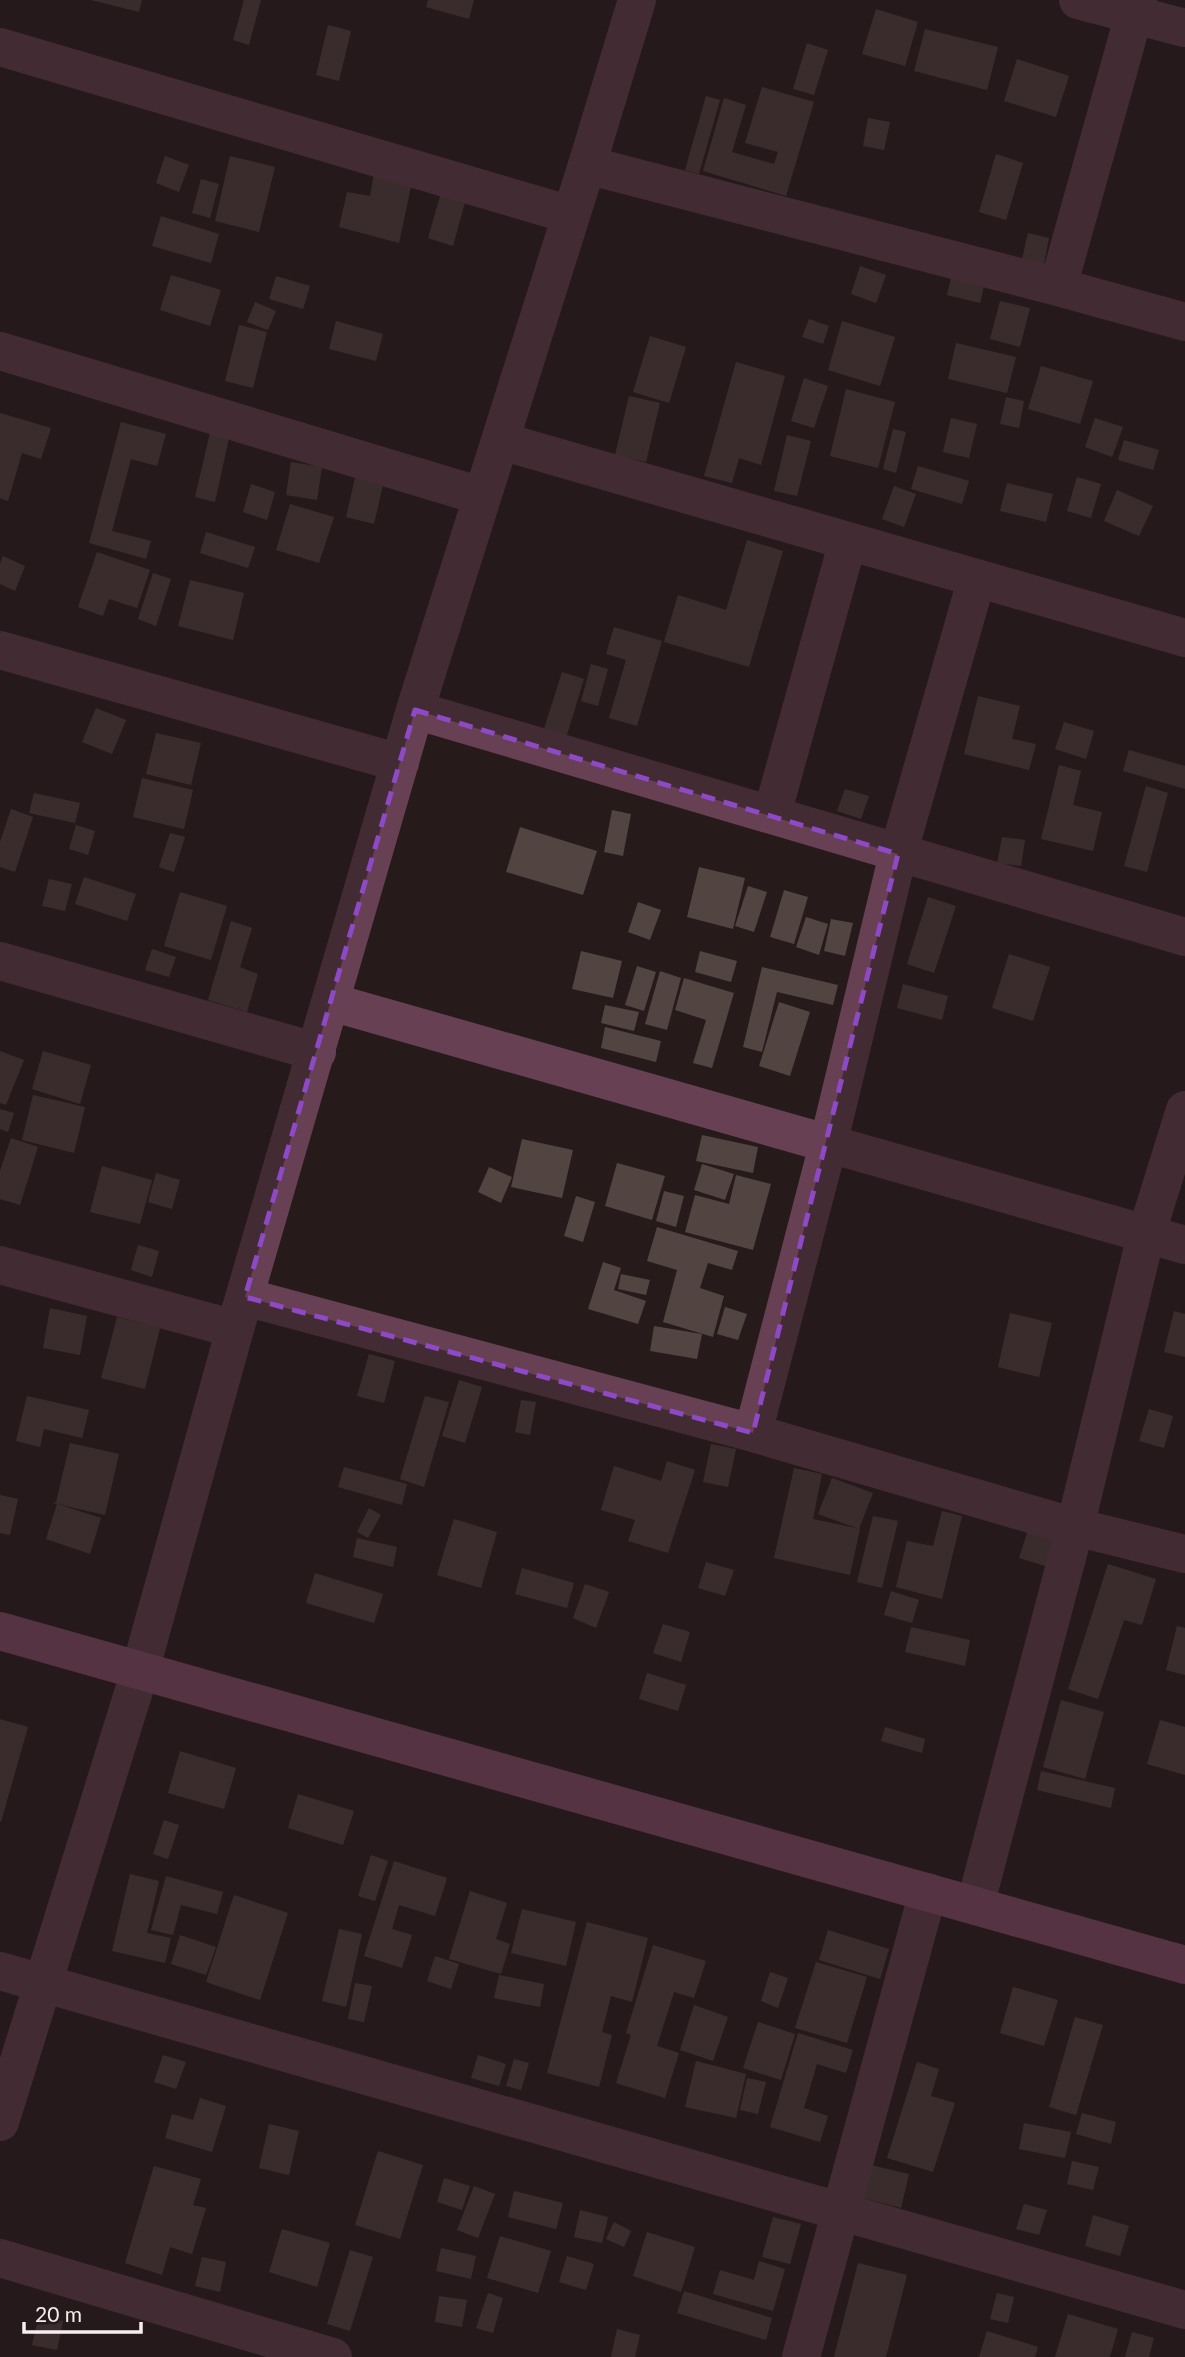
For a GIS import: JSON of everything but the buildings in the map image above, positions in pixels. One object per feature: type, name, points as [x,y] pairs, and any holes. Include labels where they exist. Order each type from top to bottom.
[{"type":"street","points":[[0,2122],[140,1671],[240,1313],[415,710],[637,0]]},
{"type":"street","points":[[1077,0],[1136,7],[1185,28]]},
{"type":"street","points":[[1058,287],[1136,7]]},
{"type":"street","points":[[0,47],[571,215]]},
{"type":"street","points":[[587,165],[1185,322]]},
{"type":"street","points":[[0,351],[481,496]]},
{"type":"street","points":[[501,441],[1185,638]]},
{"type":"street","points":[[772,814],[848,541]]},
{"type":"street","points":[[753,1433],[828,1144],[898,853],[977,578]]},
{"type":"street","points":[[0,650],[400,763]]},
{"type":"street","points":[[415,710],[1185,937]]},
{"type":"street","points":[[0,961],[317,1052]]},
{"type":"street","points":[[331,1002],[1185,1245]]},
{"type":"street","points":[[975,1906],[1075,1527],[1146,1235],[1185,1110]]},
{"type":"street","points":[[0,1265],[240,1313],[753,1433],[1075,1527],[1185,1554]]},
{"type":"street","points":[[0,1631],[1185,1965]]},
{"type":"street","points":[[801,2357],[928,1892]]},
{"type":"street","points":[[0,1971],[1185,2310]]},
{"type":"street","points":[[0,2258],[333,2357]]},
{"type":"highlighted area","points":[[415,710],[898,854],[753,1433],[245,1297]]}]
